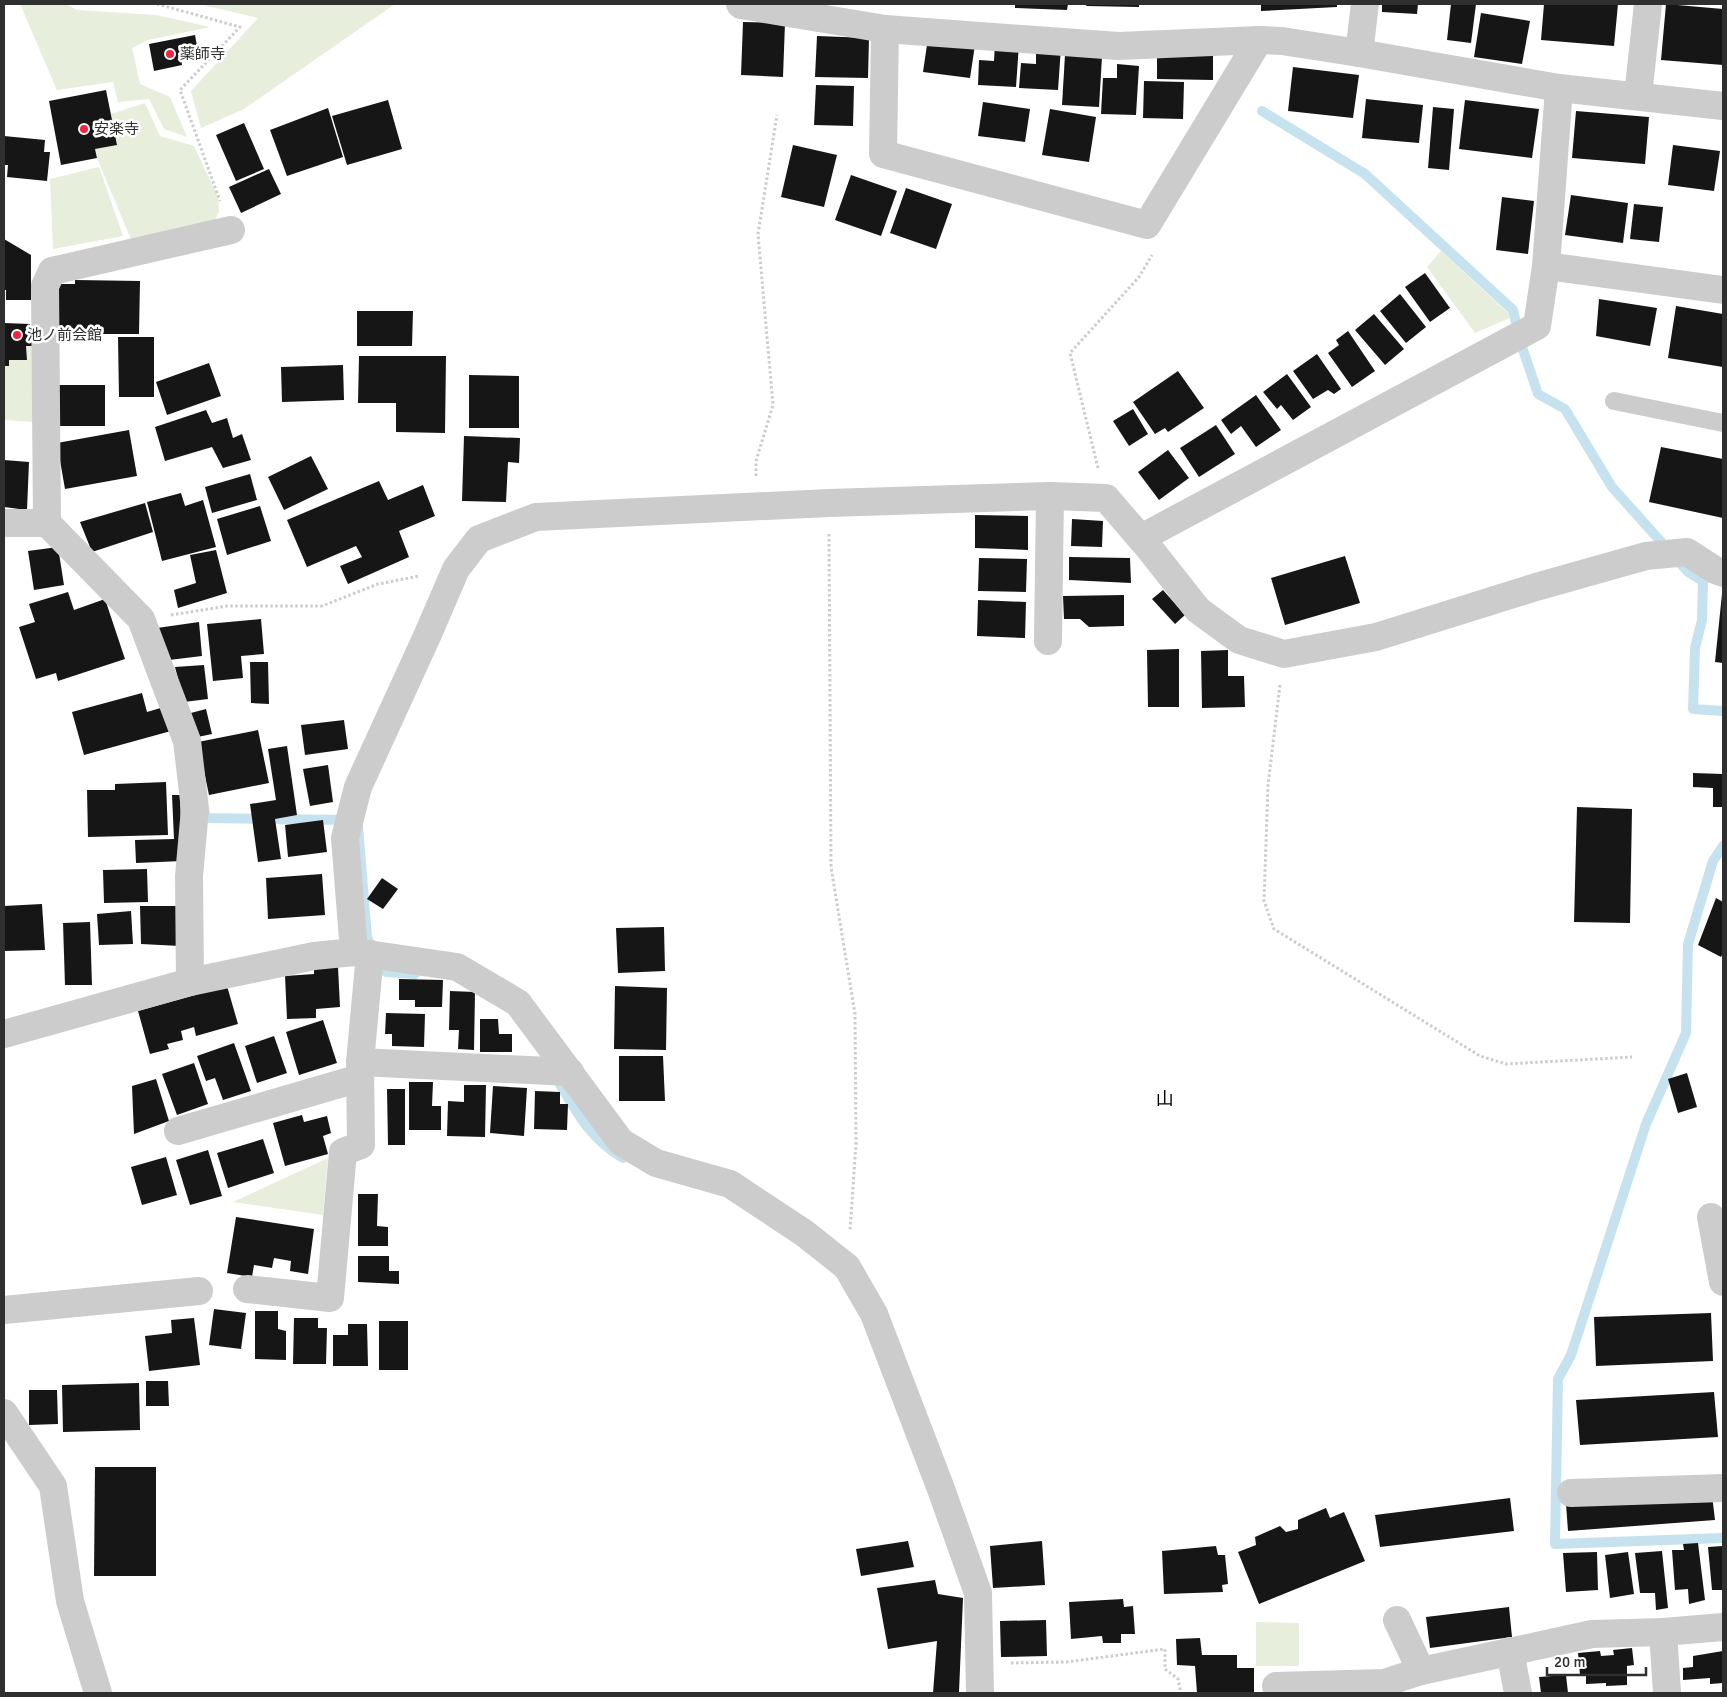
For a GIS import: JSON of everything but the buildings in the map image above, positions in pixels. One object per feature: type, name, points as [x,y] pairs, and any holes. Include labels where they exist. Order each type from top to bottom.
[{"type":"street","points":[[740,4],[885,29],[1118,46],[1259,40],[1282,42],[1359,53],[1559,88],[1723,106]]},
{"type":"street","points":[[1359,53],[1365,4]]},
{"type":"street","points":[[1638,96],[1648,4]]},
{"type":"street","points":[[885,29],[883,154],[1146,225],[1259,40]]},
{"type":"street","points":[[1141,538],[1537,326],[1546,266],[1559,88]]},
{"type":"street","points":[[190,982],[189,876],[195,809],[187,741],[140,619],[47,523],[44,286],[52,271],[231,230]]},
{"type":"street","points":[[1546,266],[1723,290]]},
{"type":"street","points":[[1048,641],[1050,496]]},
{"type":"street","points":[[246,1289],[330,1298],[342,1152],[361,1145],[362,953],[345,838],[358,787],[456,569],[479,539],[536,517],[829,503],[1050,496],[1106,498],[1141,538],[1198,610],[1239,640],[1284,654],[1376,637],[1536,587],[1646,556],[1687,552],[1723,573]]},
{"type":"street","points":[[4,523],[47,523]]},
{"type":"street","points":[[4,1034],[190,982],[314,956],[362,953],[457,967],[518,1003],[621,1142],[656,1164],[730,1184],[804,1233],[847,1266],[874,1314],[941,1489],[978,1593],[980,1693]]},
{"type":"street","points":[[178,1131],[360,1070],[534,1070],[570,1072]]},
{"type":"street","points":[[1711,1217],[1723,1282]]},
{"type":"street","points":[[4,1310],[199,1291]]},
{"type":"street","points":[[4,1413],[53,1486],[70,1601],[98,1693]]},
{"type":"street","points":[[1571,1493],[1723,1488]]},
{"type":"street","points":[[1397,1620],[1421,1671]]},
{"type":"street","points":[[1276,1686],[1384,1683],[1421,1671],[1592,1634],[1663,1632],[1723,1627]]},
{"type":"street","points":[[1663,1632],[1667,1693]]},
{"type":"street","points":[[1510,1651],[1518,1693]]},
{"type":"lane","points":[[1614,401],[1723,423]]},
{"type":"path","points":[[157,4],[240,27],[180,90],[231,230]]},
{"type":"path","points":[[756,506],[756,461],[773,405],[758,234],[777,116]]},
{"type":"path","points":[[1106,498],[1070,353],[1139,277],[1154,251]]},
{"type":"path","points":[[829,503],[831,867],[855,1014],[856,1144],[847,1266]]},
{"type":"path","points":[[140,619],[226,606],[322,606],[378,584],[456,569]]},
{"type":"path","points":[[1284,654],[1268,785],[1264,902],[1274,929],[1480,1056],[1506,1064],[1632,1057]]},
{"type":"path","points":[[980,1664],[1066,1662],[1165,1649],[1165,1669],[1178,1679],[1181,1693]]},
{"type":"green space","points":[[20,4],[66,4],[77,10],[156,15],[210,27],[148,40],[132,48],[140,84],[170,97],[187,137],[164,129],[149,99],[118,102],[113,82],[57,90]]},
{"type":"green space","points":[[199,4],[395,4],[244,109],[201,128],[191,91],[258,18]]},
{"type":"green space","points":[[145,103],[160,136],[194,146],[218,197],[219,212],[210,229],[133,244],[95,149],[117,145],[111,114]]},
{"type":"green space","points":[[99,167],[123,236],[53,249],[50,179]]},
{"type":"green space","points":[[1441,251],[1512,317],[1475,333],[1427,267]]},
{"type":"green space","points":[[26,346],[32,346],[34,422],[4,420],[4,366],[9,366],[9,360],[27,360]]},
{"type":"green space","points":[[328,1158],[323,1215],[233,1202]]},
{"type":"green space","points":[[1256,1622],[1299,1623],[1299,1666],[1256,1666]]},
{"type":"waterway","points":[[1262,111],[1365,174],[1513,310],[1521,344],[1538,394],[1565,409],[1612,487],[1688,572],[1703,581],[1702,620],[1695,648],[1693,709],[1723,711]]},
{"type":"waterway","points":[[204,809],[206,818],[349,820]]},
{"type":"waterway","points":[[358,826],[367,938],[386,972],[415,974]]},
{"type":"waterway","points":[[1723,846],[1713,861],[1688,944],[1686,1033],[1646,1124],[1571,1355],[1558,1379],[1555,1544],[1723,1538]]},
{"type":"waterway","points":[[554,1074],[575,1110],[591,1131],[600,1141],[623,1158]]},
{"type":"place","name":"薬師寺","points":[[170,54]]},
{"type":"place","name":"安楽寺","points":[[84,129]]},
{"type":"place","name":"池ノ前会館","points":[[17,335]]},
{"type":"district","name":"山","points":[[1165,1099]]}]
